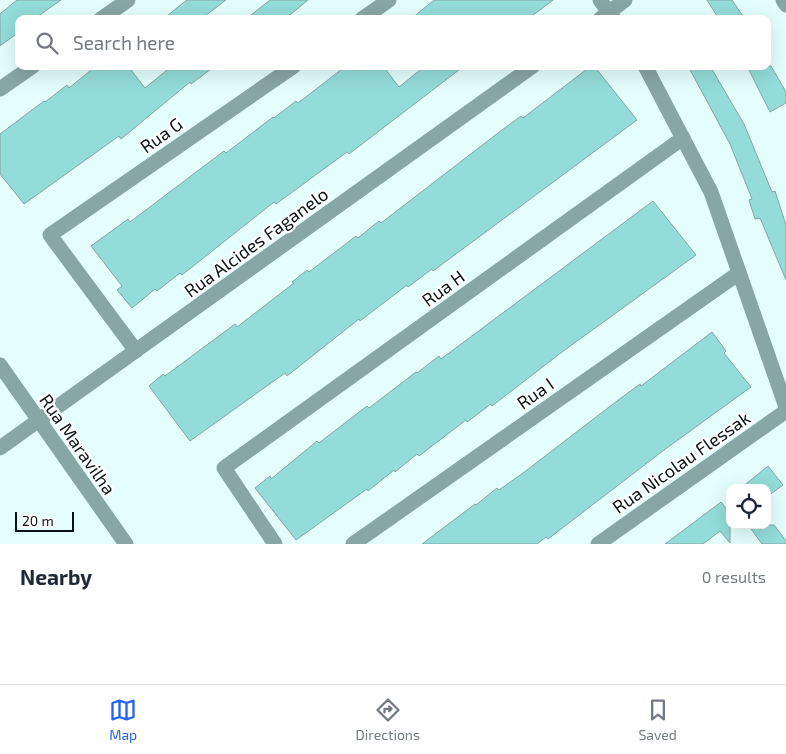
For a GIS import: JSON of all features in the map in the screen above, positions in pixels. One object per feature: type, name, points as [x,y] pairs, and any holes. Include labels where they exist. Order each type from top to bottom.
[{"type":"street","points":[[107,15],[128,0]]},
{"type":"street","points":[[368,15],[389,0]]},
{"type":"street","points":[[606,12],[625,0]]},
{"type":"street","points":[[783,0],[786,6]]},
{"type":"street","points":[[0,89],[27,70]]},
{"type":"street","name":"Rua G","points":[[136,350],[50,235],[288,70]]},
{"type":"street","name":"Rua Alcides Faganelo","points":[[0,448],[527,70]]},
{"type":"street","points":[[647,70],[711,192],[786,409]]},
{"type":"street","name":"Rua H","points":[[275,544],[224,468],[683,138]]},
{"type":"street","name":"Rua I","points":[[353,544],[739,273]]},
{"type":"street","name":"Rua Maravilha","points":[[0,365],[126,544]]},
{"type":"street","name":"Rua Nicolau Flessak","points":[[598,544],[786,409]]},
{"type":"building","points":[[17,0],[61,0],[40,15],[15,15],[15,35],[0,46],[0,14]]},
{"type":"building","points":[[187,0],[226,0],[206,15],[168,15]]},
{"type":"building","points":[[270,0],[308,0],[290,15],[251,15]]},
{"type":"building","points":[[434,0],[553,0],[533,15],[416,15]]},
{"type":"building","points":[[707,0],[732,0],[742,15],[716,15]]},
{"type":"building","points":[[771,66],[786,92],[786,103],[770,112],[749,70],[771,70]]},
{"type":"building","points":[[91,70],[131,70],[145,88],[167,70],[210,70],[191,84],[190,82],[121,139],[119,136],[24,204],[0,174],[0,134],[67,85],[69,88]]},
{"type":"building","points":[[341,70],[386,70],[399,87],[420,70],[459,70],[349,154],[347,152],[276,204],[274,202],[182,275],[180,273],[157,291],[155,289],[132,308],[117,290],[122,286],[91,246],[128,219],[130,222],[224,151],[226,153],[296,101],[298,103]]},
{"type":"building","points":[[586,70],[597,70],[637,120],[433,271],[432,269],[408,287],[407,285],[360,321],[359,319],[287,376],[285,373],[190,441],[149,386],[163,374],[165,376],[235,324],[237,327],[294,283],[292,282],[307,270],[309,272],[379,221],[381,223],[498,133],[521,116],[523,118]]},
{"type":"building","points":[[690,70],[712,70],[744,124],[772,192],[775,191],[786,225],[786,280],[760,218],[755,219],[749,200],[752,199],[730,144]]},
{"type":"building","points":[[653,201],[696,255],[562,352],[492,406],[491,404],[467,422],[466,420],[419,456],[417,454],[395,472],[394,470],[368,491],[367,489],[296,540],[255,488],[270,476],[271,479],[317,441],[319,443],[367,406],[369,408],[439,356],[441,359]]},
{"type":"building","points":[[712,332],[726,351],[724,353],[751,387],[664,450],[548,539],[546,537],[537,544],[422,544],[497,488],[499,490],[523,473],[617,401],[640,384],[641,386]]},
{"type":"building","points":[[768,466],[783,485],[771,494],[771,484],[746,484]]},
{"type":"building","points":[[721,502],[726,508],[726,529],[730,529],[730,543],[720,531],[703,544],[665,544]]},
{"type":"building","points":[[771,525],[774,525],[786,541],[786,544],[762,544],[751,529],[771,529]]}]
